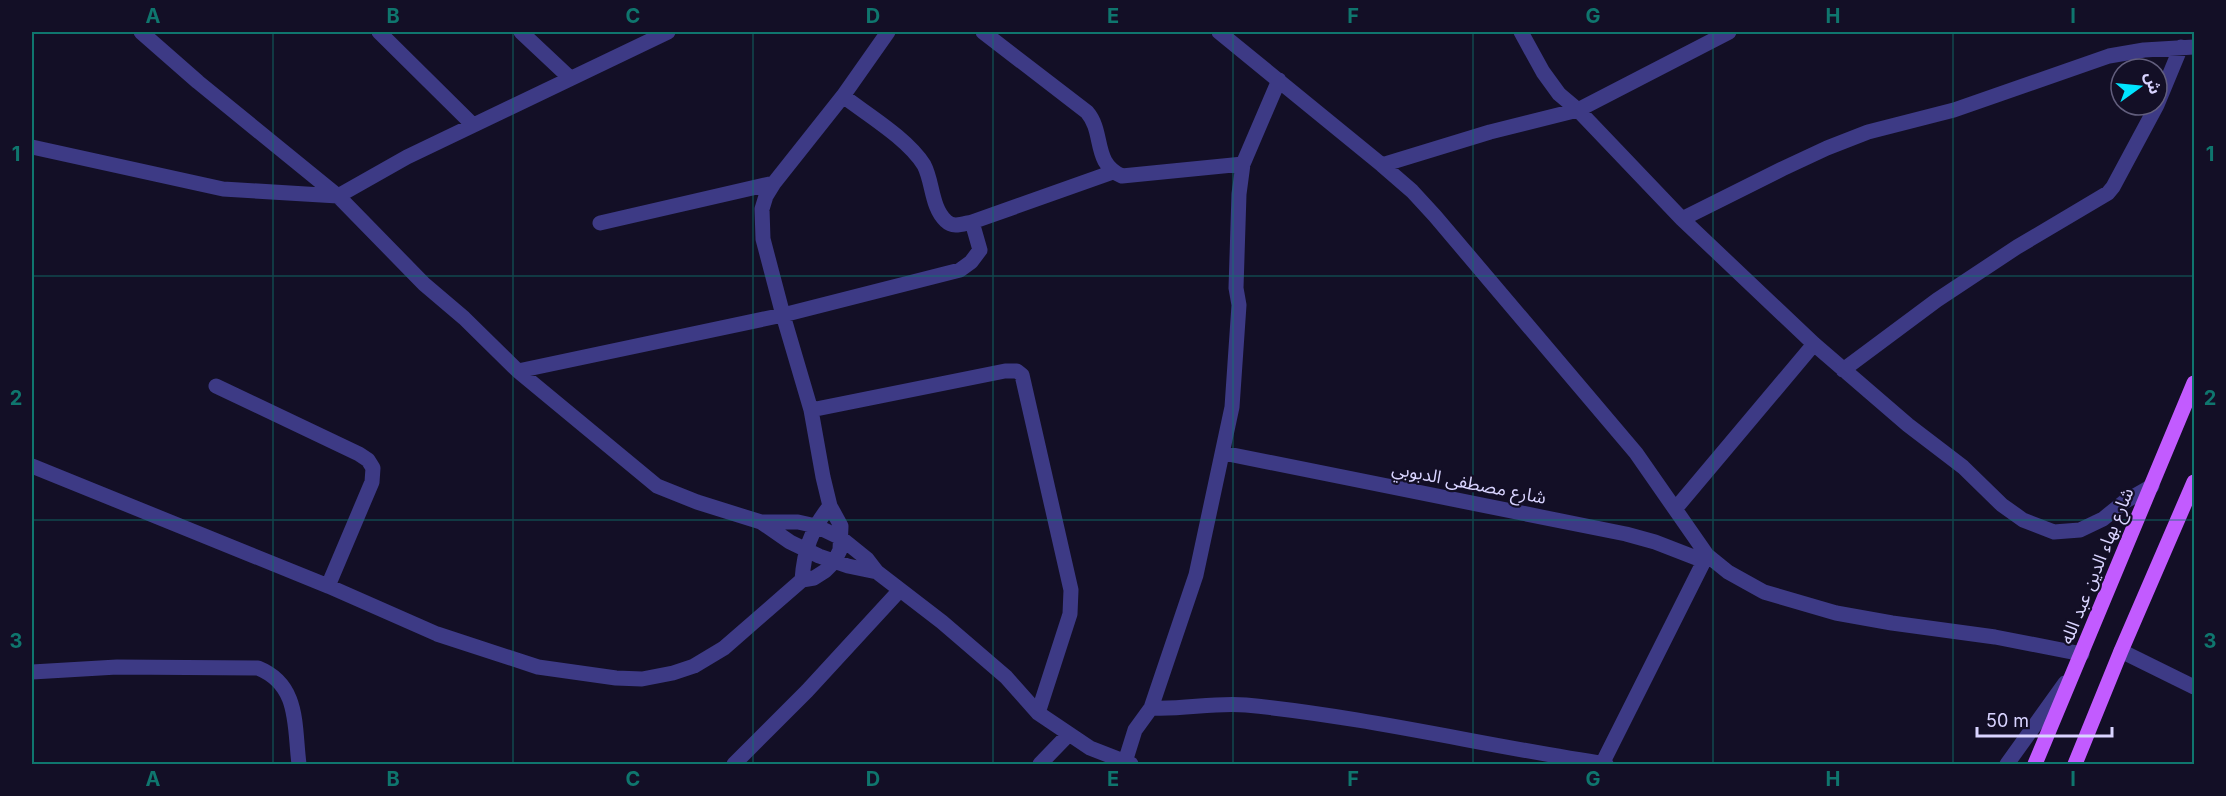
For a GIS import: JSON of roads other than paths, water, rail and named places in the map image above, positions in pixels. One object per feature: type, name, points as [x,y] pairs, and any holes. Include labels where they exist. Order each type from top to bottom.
[{"type":"main road","name":"شارع بهاء الدين عبد الله","points":[[2036,765],[2194,382]]},
{"type":"main road","points":[[2075,765],[2194,482]]},
{"type":"street","points":[[141,32],[198,82],[338,196],[424,284],[464,318],[518,371],[657,486],[696,502],[761,522],[805,550],[834,562],[877,572]]},
{"type":"street","points":[[379,32],[473,125]]},
{"type":"street","points":[[521,32],[570,78]]},
{"type":"street","points":[[32,466],[328,586],[437,634],[538,667],[616,678],[642,679],[673,674],[694,666],[724,648],[802,580],[814,578],[825,571],[834,562],[840,550],[841,526],[830,506],[822,477],[812,410],[783,315],[761,223],[762,209],[766,196],[774,183],[843,96],[888,32]]},
{"type":"street","points":[[983,32],[1088,112],[1095,126],[1104,160],[1113,172],[1122,176],[1243,164]]},
{"type":"street","points":[[1522,32],[1559,94],[1578,110],[1682,219],[1843,370],[1908,425],[1964,467],[2002,505],[2037,526],[2054,531],[2080,530],[2103,519],[2124,502],[2152,486]]},
{"type":"street","points":[[1382,165],[1490,132],[1578,110],[1729,32]]},
{"type":"street","points":[[32,147],[223,189],[338,196],[407,157],[658,34]]},
{"type":"street","points":[[1227,34],[1412,191],[1473,259],[1636,453],[1676,508],[1705,558],[1764,592],[1836,613],[1979,634],[2080,660],[2007,765]]},
{"type":"street","points":[[1682,219],[1782,169],[1868,132],[1954,110],[2109,56],[2126,52],[2188,47]]},
{"type":"street","points":[[2169,83],[2188,47]]},
{"type":"street","points":[[761,522],[798,522],[816,526],[841,538],[855,548],[877,572],[942,622],[1006,677],[1038,713],[1090,748],[1128,764],[1135,730],[1151,708],[1196,575],[1223,453],[1232,407],[1239,305],[1236,288],[1239,194],[1243,164],[1279,80]]},
{"type":"street","points":[[843,96],[900,139],[923,164],[937,207],[944,220],[951,225],[958,226],[972,222],[1113,172]]},
{"type":"street","points":[[1843,370],[1937,300],[2017,247],[2108,193],[2151,117]]},
{"type":"street","points":[[600,224],[774,183]]},
{"type":"street","points":[[518,371],[783,315],[960,270],[972,262],[980,250],[972,222]]},
{"type":"street","points":[[1676,508],[1814,344]]},
{"type":"street","points":[[812,410],[1005,371],[1017,371],[1022,375],[1071,590],[1072,603],[1038,713]]},
{"type":"street","points":[[216,386],[344,445],[368,460],[373,468],[372,482],[328,586]]},
{"type":"street","name":"شارع مصطفى الدبوبي","points":[[1223,453],[1626,534],[1705,558]]},
{"type":"street","points":[[802,580],[805,550],[816,526],[830,506]]},
{"type":"street","points":[[1151,708],[1169,709],[1219,704],[1286,710],[1604,764],[1705,558]]},
{"type":"street","points":[[734,765],[807,691],[900,590]]},
{"type":"street","points":[[2121,651],[2194,687]]},
{"type":"street","points":[[32,672],[117,667],[258,668],[270,673],[287,691],[292,703],[299,765]]},
{"type":"street","points":[[1040,765],[1068,735]]}]
